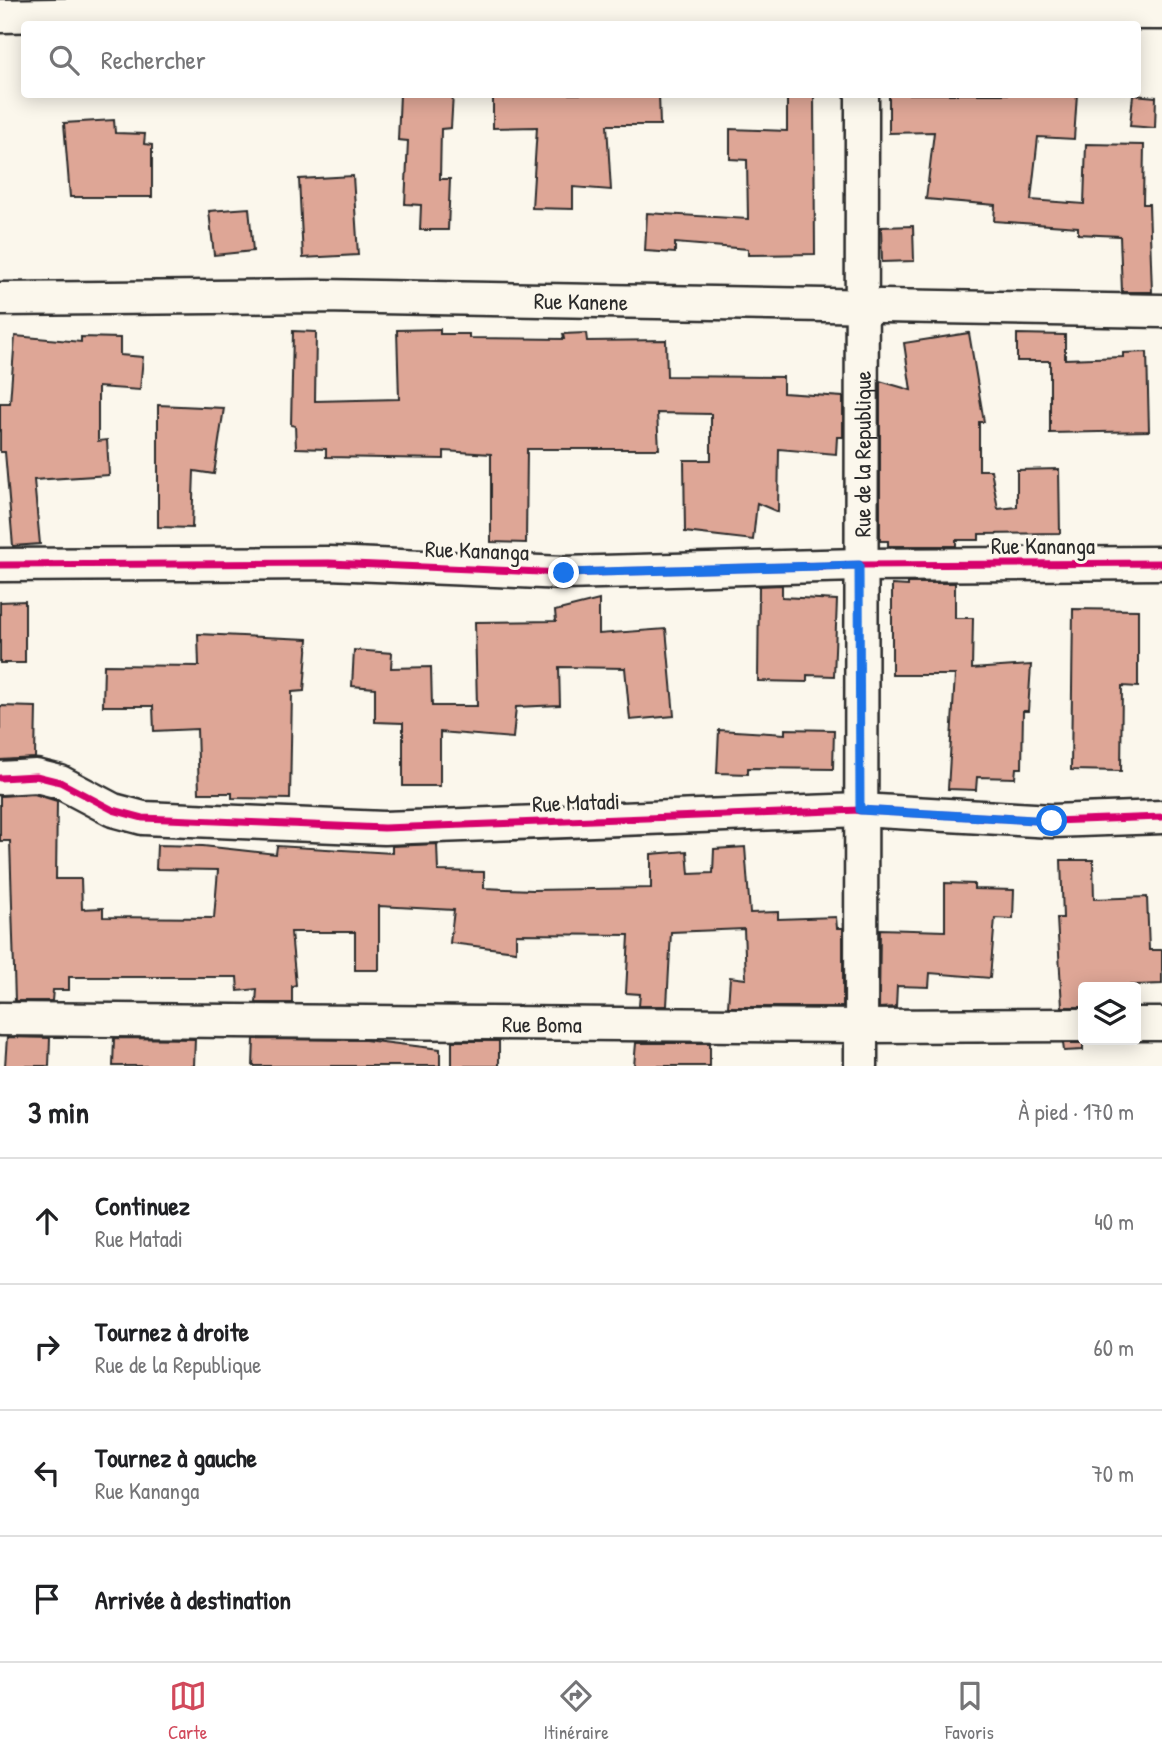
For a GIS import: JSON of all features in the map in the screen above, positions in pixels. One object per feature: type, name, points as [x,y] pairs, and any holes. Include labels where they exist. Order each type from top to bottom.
[{"type":"street","points":[[0,16],[329,10],[1162,13]]},
{"type":"street","name":"Rue de la Republique","points":[[861,1066],[859,565],[862,98]]},
{"type":"street","name":"Rue Kanene","points":[[0,299],[322,296],[860,303],[1162,311]]},
{"type":"street","name":"Rue Kananga","points":[[0,565],[328,564],[564,573],[859,565],[1162,563]]},
{"type":"street","name":"Rue Matadi","points":[[0,778],[36,776],[60,782],[113,810],[143,818],[384,828],[860,810],[1052,821],[1162,817]]},
{"type":"street","name":"Rue Boma","points":[[0,1019],[861,1026],[1078,1025]]},
{"type":"street","points":[[1141,1024],[1162,1024]]},
{"type":"building","points":[[1156,97],[1155,128],[1130,126],[1133,98]]},
{"type":"building","points":[[400,98],[453,98],[451,128],[441,129],[440,179],[450,179],[448,230],[420,230],[421,205],[405,204],[408,141],[398,140]]},
{"type":"building","points":[[493,98],[659,98],[660,125],[607,125],[611,190],[573,187],[573,209],[532,208],[537,127],[493,128]]},
{"type":"building","points":[[787,98],[814,98],[815,254],[748,255],[748,249],[675,243],[675,253],[645,251],[647,213],[748,219],[747,160],[730,159],[730,129],[787,131]]},
{"type":"building","points":[[889,98],[1077,98],[1074,139],[1038,137],[1031,200],[1084,204],[1086,144],[1144,145],[1143,204],[1149,204],[1152,292],[1122,292],[1120,236],[1078,234],[1078,227],[994,221],[995,205],[926,199],[934,132],[889,133]]},
{"type":"building","points":[[114,120],[115,133],[145,134],[144,144],[152,145],[152,197],[70,197],[64,123]]},
{"type":"building","points":[[353,176],[358,255],[303,258],[299,179]]},
{"type":"building","points":[[249,208],[253,251],[214,255],[209,211]]},
{"type":"building","points":[[913,226],[914,261],[882,262],[881,227]]},
{"type":"building","points":[[440,329],[440,334],[469,334],[469,338],[564,339],[563,334],[586,333],[587,341],[666,340],[667,376],[783,377],[783,393],[843,397],[843,437],[837,437],[836,454],[779,449],[778,512],[757,503],[753,540],[685,532],[684,460],[711,460],[711,414],[657,413],[659,449],[527,449],[526,543],[491,542],[491,454],[444,451],[444,459],[326,457],[326,449],[296,448],[295,426],[291,425],[293,331],[316,332],[315,401],[399,399],[397,330]]},
{"type":"building","points":[[969,333],[984,422],[979,422],[979,470],[991,470],[998,509],[1017,507],[1017,470],[1059,469],[1060,533],[979,534],[979,540],[956,540],[956,546],[888,546],[888,541],[880,541],[880,381],[911,390],[904,343]]},
{"type":"building","points":[[1017,334],[1065,335],[1065,359],[1123,357],[1123,353],[1147,352],[1149,431],[1050,433],[1050,361],[1017,361]]},
{"type":"building","points":[[15,336],[81,342],[81,337],[120,338],[120,355],[143,357],[140,390],[98,387],[98,441],[107,440],[109,475],[34,480],[40,544],[13,546],[5,452],[0,452],[0,403],[10,403]]},
{"type":"building","points":[[158,405],[224,408],[214,474],[194,471],[192,528],[158,527]]},
{"type":"building","points":[[908,583],[955,583],[955,618],[973,618],[972,669],[1031,665],[1028,711],[1023,711],[1022,768],[1016,768],[1015,778],[977,777],[976,790],[948,789],[955,675],[892,675],[892,585],[908,586]]},
{"type":"building","points":[[782,585],[782,597],[837,600],[834,676],[807,675],[807,682],[758,681],[759,586]]},
{"type":"building","points":[[599,600],[599,634],[666,629],[674,716],[630,720],[625,668],[559,667],[560,705],[516,707],[513,738],[440,732],[440,786],[403,786],[403,723],[375,722],[375,688],[352,686],[354,650],[392,653],[391,668],[431,667],[432,706],[477,706],[475,622],[556,621],[555,611]]},
{"type":"building","points":[[25,601],[25,663],[0,663],[0,602]]},
{"type":"building","points":[[1073,609],[1138,610],[1138,687],[1122,686],[1121,771],[1071,770]]},
{"type":"building","points":[[198,634],[308,639],[304,691],[292,692],[290,799],[232,798],[232,793],[199,793],[197,729],[154,731],[153,706],[103,706],[104,665],[199,666]]},
{"type":"building","points":[[0,706],[36,707],[35,758],[0,760]]},
{"type":"building","points":[[785,729],[834,730],[833,769],[748,768],[748,774],[717,773],[719,730],[785,734]]},
{"type":"building","points":[[34,794],[57,801],[56,879],[81,879],[82,909],[103,908],[103,917],[214,918],[218,870],[156,869],[157,845],[203,846],[276,854],[277,846],[392,853],[392,846],[437,844],[438,871],[484,872],[484,888],[533,890],[651,888],[651,854],[687,851],[689,874],[713,873],[714,849],[745,847],[750,913],[778,912],[778,919],[836,917],[837,928],[843,928],[843,1007],[728,1007],[730,977],[746,979],[744,929],[671,932],[667,1006],[639,1006],[640,994],[626,993],[629,935],[516,934],[516,951],[450,943],[454,910],[379,906],[379,970],[355,970],[355,932],[291,932],[296,985],[292,986],[292,1003],[256,1003],[257,989],[238,991],[237,977],[69,977],[69,990],[53,990],[52,1001],[15,1001],[10,841],[0,841],[0,796]]},
{"type":"building","points":[[1061,860],[1093,860],[1094,899],[1147,897],[1149,950],[1162,950],[1162,984],[1078,982],[1078,1007],[1062,1007],[1057,918],[1063,918]]},
{"type":"building","points":[[945,883],[974,884],[974,889],[1014,890],[1013,919],[995,918],[990,978],[930,973],[929,987],[897,986],[896,1007],[879,1008],[880,929],[945,931]]},
{"type":"building","points":[[7,1037],[50,1038],[49,1066],[5,1066]]},
{"type":"building","points":[[114,1038],[195,1039],[194,1066],[113,1066]]},
{"type":"building","points":[[254,1039],[365,1040],[440,1049],[440,1066],[253,1066]]},
{"type":"building","points":[[452,1041],[499,1041],[499,1066],[452,1066]]},
{"type":"building","points":[[636,1043],[710,1043],[710,1066],[634,1066]]},
{"type":"building","points":[[1063,1043],[1083,1045],[1083,1050],[1064,1051]]},
{"type":"cycle path","points":[[0,565],[329,563],[564,573],[859,565],[1162,563]]},
{"type":"cycle path","points":[[0,778],[36,776],[60,782],[113,810],[143,818],[384,828],[860,810],[1052,821],[1162,817]]},
{"type":"route","points":[[564,573],[859,565],[860,810],[1052,821]]}]
